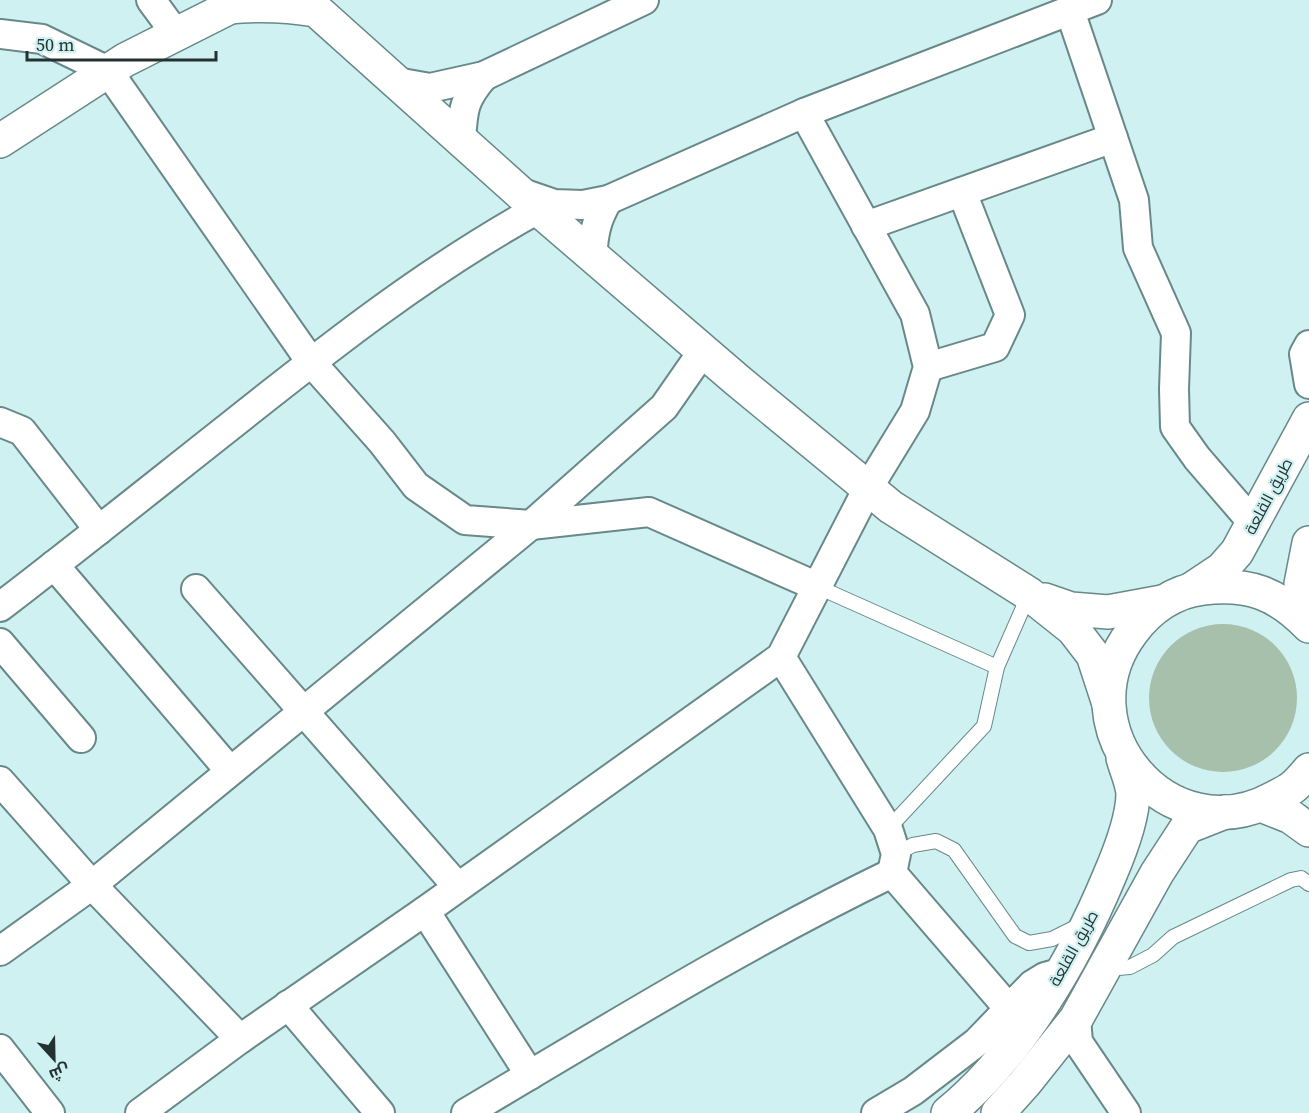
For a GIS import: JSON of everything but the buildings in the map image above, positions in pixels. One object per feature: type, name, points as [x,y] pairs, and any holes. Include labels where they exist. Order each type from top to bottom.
[{"type":"main road","points":[[0,141],[108,71],[236,4],[318,5],[396,82],[527,200],[868,488],[891,507],[1029,594],[1073,629],[1093,655],[1108,701],[1112,728],[1122,753],[1137,774],[1155,791],[1169,799],[1201,810],[1226,812],[1244,810],[1261,805],[1292,788],[1309,770]]},
{"type":"main road","name":"طريق القلعة","points":[[1108,701],[1112,672],[1122,644],[1140,620],[1222,569],[1237,552],[1309,419]]},
{"type":"main road","points":[[1309,543],[1301,584],[1309,611]]},
{"type":"main road","points":[[1029,594],[1071,609],[1108,612],[1227,585],[1261,592],[1291,608],[1309,626]]},
{"type":"main road","name":"طريق القلعة","points":[[948,1113],[1002,1060],[1063,972],[1091,919],[1120,850],[1133,793],[1122,753]]},
{"type":"main road","points":[[1261,805],[1291,817],[1309,830]]},
{"type":"main road","points":[[998,1113],[1026,1083],[1076,1019],[1156,873],[1187,827],[1226,812]]},
{"type":"street","points":[[151,0],[176,34]]},
{"type":"street","points":[[396,82],[430,88],[484,76],[644,0]]},
{"type":"street","points":[[4,596],[54,565],[310,362],[494,233],[527,200],[583,205],[608,200],[804,113],[1096,0]]},
{"type":"street","points":[[1070,11],[1134,200],[1138,248],[1176,333],[1174,389],[1176,427],[1197,458],[1253,523]]},
{"type":"street","points":[[0,34],[42,39],[108,71],[310,362],[382,442],[416,486],[465,520],[531,525],[649,512],[818,587]]},
{"type":"street","points":[[462,141],[463,112],[471,92],[484,76]]},
{"type":"street","points":[[140,1113],[240,1039],[425,911],[781,657],[868,488],[915,411],[928,368],[915,314],[804,113]]},
{"type":"street","points":[[866,226],[1113,138]]},
{"type":"street","points":[[928,368],[995,347],[1010,315],[962,192]]},
{"type":"street","points":[[592,256],[598,216],[608,200]]},
{"type":"street","points":[[1309,345],[1304,354],[1309,384]]},
{"type":"street","points":[[0,951],[92,885],[531,525],[664,407],[703,351]]},
{"type":"street","points":[[0,422],[22,431],[99,530]]},
{"type":"street","points":[[54,565],[230,771]]},
{"type":"street","points":[[196,589],[458,886]]},
{"type":"street","points":[[0,643],[81,738]]},
{"type":"street","points":[[781,657],[892,852],[1010,1010]]},
{"type":"street","points":[[0,781],[92,885],[240,1039]]},
{"type":"street","points":[[466,1113],[672,990],[820,908],[892,852]]},
{"type":"street","points":[[425,911],[530,1075]]},
{"type":"street","points":[[876,1113],[913,1091],[978,1042],[1032,985],[1045,977],[1063,972]]},
{"type":"street","points":[[288,1005],[380,1113]]},
{"type":"street","points":[[1076,1019],[1078,1042],[1119,1111]]},
{"type":"street","points":[[0,1049],[50,1113]]},
{"type":"lane","points":[[818,587],[997,667]]},
{"type":"lane","points":[[892,852],[984,726],[997,667],[1029,594]]},
{"type":"lane","points":[[892,852],[936,841],[954,850],[1015,936],[1029,943],[1052,939],[1091,919]]},
{"type":"lane","points":[[1103,969],[1130,967],[1153,955],[1173,937],[1291,880],[1302,878],[1309,885]]},
{"type":"green space","points":[[1223,624],[1251,630],[1275,646],[1291,670],[1297,698],[1291,726],[1275,750],[1251,766],[1223,772],[1195,766],[1171,750],[1155,726],[1149,698],[1155,670],[1171,646],[1195,630]]}]
